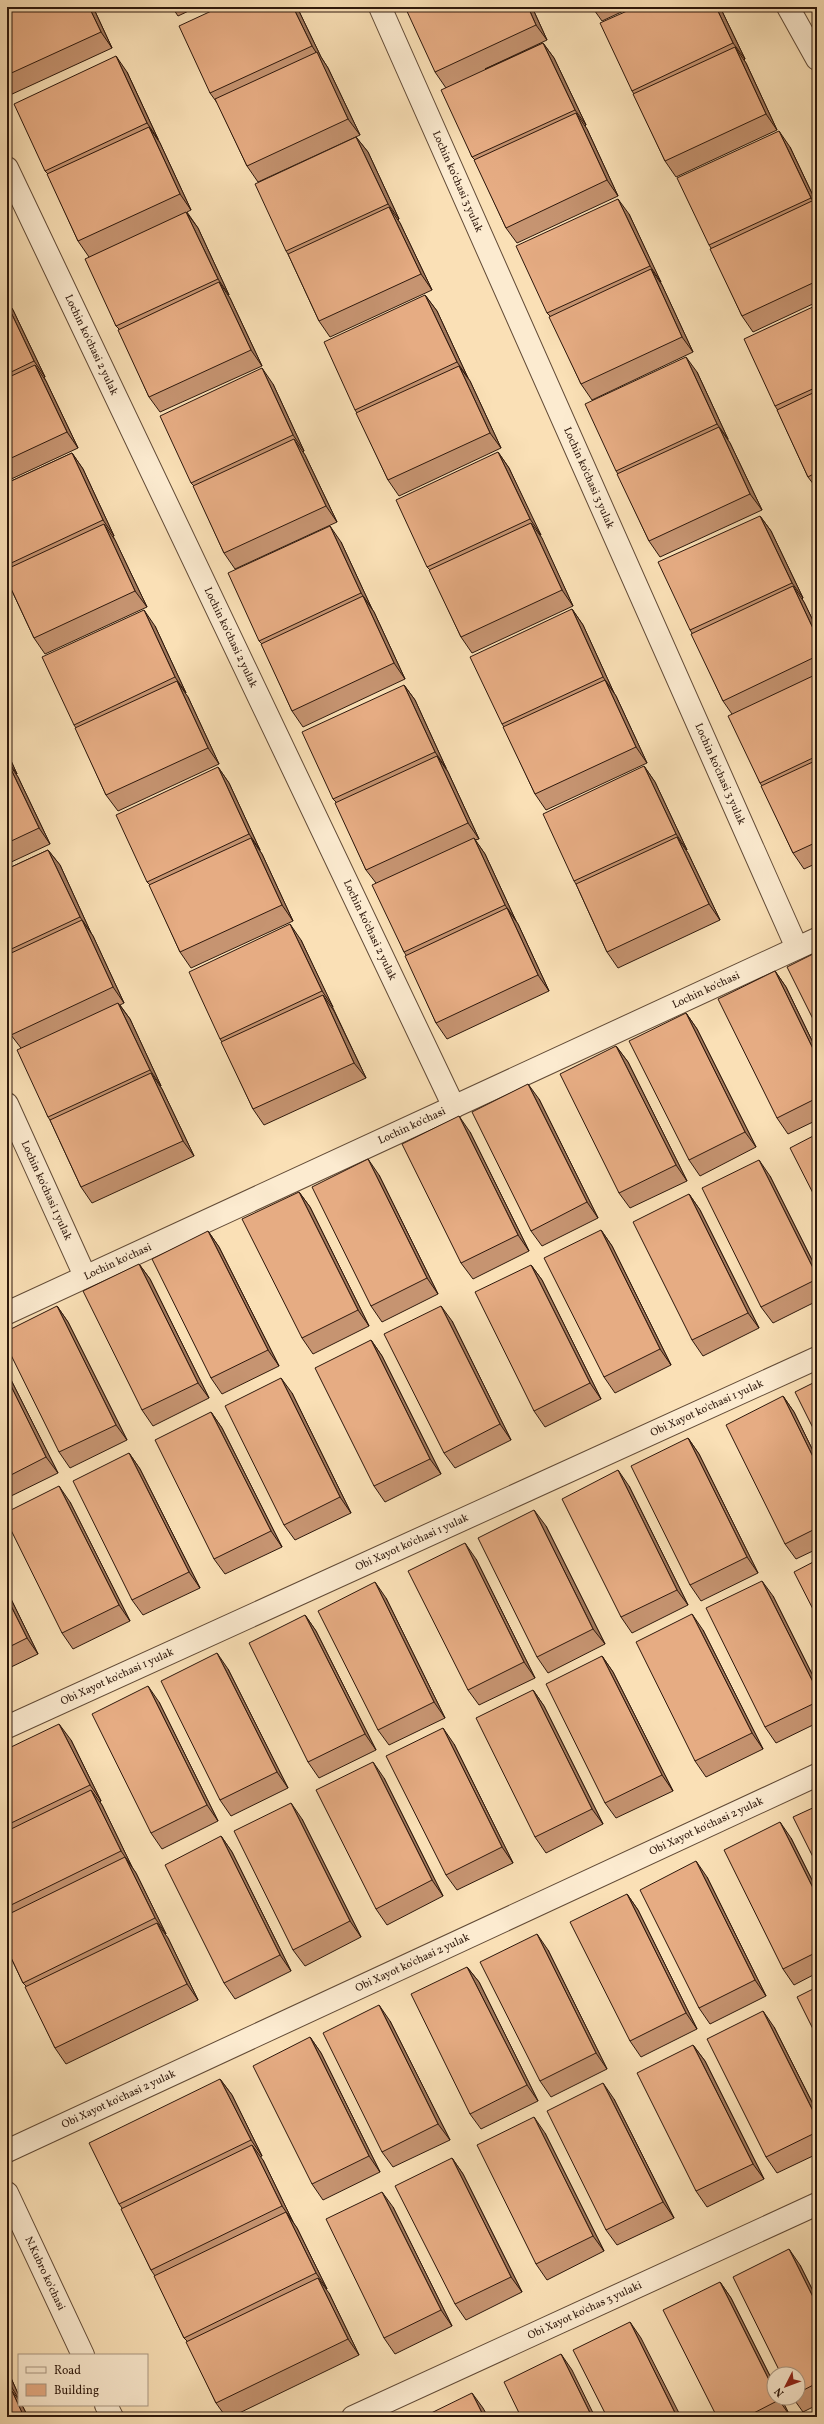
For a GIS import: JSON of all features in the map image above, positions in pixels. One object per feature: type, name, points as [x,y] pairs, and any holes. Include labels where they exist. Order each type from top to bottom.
[{"type":"street","name":"Lochin ko'chasi 3 yulak","points":[[380,7],[797,948]]},
{"type":"street","points":[[788,7],[817,59]]},
{"type":"street","name":"Lochin ko'chasi 2 yulak","points":[[7,168],[454,1107]]},
{"type":"street","name":"Lochin ko'chasi","points":[[7,1313],[817,939]]},
{"type":"street","name":"Lochin ko'chasi 1 yulak","points":[[7,1104],[85,1276]]},
{"type":"street","name":"Obi Xayot ko'chasi 1 yulak","points":[[7,1727],[817,1358]]},
{"type":"street","name":"Obi Xayot ko'chasi 2 yulak","points":[[7,2151],[817,1775]]},
{"type":"street","name":"N.Kubro ko'chasi","points":[[8,2197],[83,2354]]},
{"type":"street","name":"Obi Xayot ko'chas 3 yulaki","points":[[353,2417],[817,2204]]},
{"type":"street","points":[[106,2406],[112,2417]]},
{"type":"building","points":[[7,7],[89,7],[101,32],[7,75]]},
{"type":"building","points":[[220,7],[293,7],[312,46],[210,93],[179,26]]},
{"type":"building","points":[[405,7],[528,7],[536,25],[435,72]]},
{"type":"building","points":[[636,7],[716,7],[733,43],[632,91],[600,23]]},
{"type":"building","points":[[543,43],[575,110],[472,157],[441,90]]},
{"type":"building","points":[[735,47],[766,114],[665,161],[633,94]]},
{"type":"building","points":[[317,52],[348,119],[247,166],[215,99]]},
{"type":"building","points":[[116,56],[147,123],[45,171],[14,104]]},
{"type":"building","points":[[576,113],[607,180],[506,228],[474,160]]},
{"type":"building","points":[[149,127],[180,194],[78,241],[47,174]]},
{"type":"building","points":[[779,131],[811,198],[709,245],[677,178]]},
{"type":"building","points":[[356,137],[388,204],[286,251],[255,184]]},
{"type":"building","points":[[618,199],[650,266],[547,313],[516,246]]},
{"type":"building","points":[[812,201],[817,212],[817,281],[742,316],[710,249]]},
{"type":"building","points":[[389,207],[421,274],[319,321],[288,254]]},
{"type":"building","points":[[186,212],[218,279],[116,326],[85,259]]},
{"type":"building","points":[[651,269],[682,337],[581,384],[549,317]]},
{"type":"building","points":[[219,282],[251,350],[149,397],[118,330]]},
{"type":"building","points":[[425,295],[457,362],[355,410],[324,342]]},
{"type":"building","points":[[7,304],[34,361],[7,374]]},
{"type":"building","points":[[817,305],[817,387],[775,406],[744,339]]},
{"type":"building","points":[[686,357],[717,424],[616,471],[585,404]]},
{"type":"building","points":[[35,365],[67,432],[7,460],[7,378]]},
{"type":"building","points":[[459,366],[490,433],[388,480],[356,413]]},
{"type":"building","points":[[262,368],[293,435],[191,483],[160,416]]},
{"type":"building","points":[[817,391],[817,472],[808,477],[777,410]]},
{"type":"building","points":[[719,427],[750,494],[649,541],[617,474]]},
{"type":"building","points":[[294,439],[326,506],[224,553],[193,486]]},
{"type":"building","points":[[498,452],[530,519],[427,567],[396,500]]},
{"type":"building","points":[[72,453],[103,520],[7,565],[7,483]]},
{"type":"building","points":[[760,516],[792,583],[690,630],[658,562]]},
{"type":"building","points":[[531,523],[562,590],[461,637],[429,570]]},
{"type":"building","points":[[104,524],[135,591],[34,638],[7,580],[7,569]]},
{"type":"building","points":[[330,526],[361,593],[259,641],[228,573]]},
{"type":"building","points":[[793,586],[817,637],[817,656],[723,701],[691,634]]},
{"type":"building","points":[[363,596],[394,663],[292,711],[261,644]]},
{"type":"building","points":[[572,609],[603,677],[502,724],[470,657]]},
{"type":"building","points":[[144,610],[175,677],[74,725],[42,657]]},
{"type":"building","points":[[817,674],[817,756],[760,783],[728,716]]},
{"type":"building","points":[[605,680],[636,747],[535,794],[503,727]]},
{"type":"building","points":[[177,681],[208,748],[106,795],[75,728]]},
{"type":"building","points":[[404,685],[435,752],[333,799],[302,732]]},
{"type":"building","points":[[437,756],[468,823],[366,870],[335,803]]},
{"type":"building","points":[[817,760],[817,842],[793,853],[761,786]]},
{"type":"building","points":[[7,761],[39,828],[7,843]]},
{"type":"building","points":[[644,766],[676,834],[574,881],[543,814]]},
{"type":"building","points":[[218,767],[249,834],[147,882],[116,815]]},
{"type":"building","points":[[677,837],[709,904],[607,952],[576,884]]},
{"type":"building","points":[[251,838],[282,905],[180,952],[149,885]]},
{"type":"building","points":[[474,838],[505,905],[404,952],[372,885]]},
{"type":"building","points":[[48,850],[80,917],[7,951],[7,869]]},
{"type":"building","points":[[507,908],[538,975],[436,1023],[405,956]]},
{"type":"building","points":[[82,920],[113,987],[11,1035],[7,1026],[7,955]]},
{"type":"building","points":[[290,924],[322,991],[220,1039],[189,972]]},
{"type":"building","points":[[817,952],[817,1027],[787,967]]},
{"type":"building","points":[[775,971],[817,1057],[817,1098],[777,1118],[718,999]]},
{"type":"building","points":[[323,995],[354,1063],[253,1109],[221,1042]]},
{"type":"building","points":[[118,1003],[150,1070],[48,1117],[17,1050]]},
{"type":"building","points":[[686,1013],[745,1132],[689,1160],[629,1041]]},
{"type":"building","points":[[616,1046],[676,1165],[619,1193],[560,1074]]},
{"type":"building","points":[[151,1073],[183,1141],[81,1187],[50,1120]]},
{"type":"building","points":[[528,1084],[587,1202],[531,1231],[472,1112]]},
{"type":"building","points":[[459,1116],[518,1235],[461,1263],[402,1144]]},
{"type":"building","points":[[817,1134],[817,1201],[790,1148]]},
{"type":"building","points":[[368,1159],[427,1278],[371,1306],[312,1187]]},
{"type":"building","points":[[759,1160],[817,1276],[817,1279],[761,1307],[702,1188]]},
{"type":"building","points":[[299,1192],[358,1310],[302,1338],[242,1219]]},
{"type":"building","points":[[689,1194],[748,1313],[692,1340],[633,1222]]},
{"type":"building","points":[[601,1230],[660,1349],[604,1377],[544,1258]]},
{"type":"building","points":[[208,1231],[268,1350],[211,1378],[152,1259]]},
{"type":"building","points":[[139,1264],[198,1383],[142,1410],[83,1291]]},
{"type":"building","points":[[531,1265],[590,1383],[534,1411],[475,1292]]},
{"type":"building","points":[[57,1306],[116,1425],[59,1452],[7,1347],[7,1331]]},
{"type":"building","points":[[441,1306],[500,1424],[444,1453],[384,1334]]},
{"type":"building","points":[[371,1340],[430,1459],[374,1486],[315,1368]]},
{"type":"building","points":[[7,1378],[46,1457],[7,1477]]},
{"type":"building","points":[[281,1378],[340,1497],[284,1525],[225,1406]]},
{"type":"building","points":[[817,1381],[817,1436],[795,1392]]},
{"type":"building","points":[[783,1396],[817,1465],[817,1528],[785,1544],[726,1425]]},
{"type":"building","points":[[211,1412],[271,1531],[214,1559],[155,1440]]},
{"type":"building","points":[[688,1438],[747,1557],[690,1585],[631,1466]]},
{"type":"building","points":[[129,1453],[189,1572],[132,1600],[73,1481]]},
{"type":"building","points":[[618,1470],[677,1590],[621,1617],[562,1499]]},
{"type":"building","points":[[59,1486],[119,1605],[62,1633],[7,1522],[7,1512]]},
{"type":"building","points":[[534,1510],[593,1629],[537,1657],[478,1538]]},
{"type":"building","points":[[465,1543],[524,1662],[468,1690],[408,1571]]},
{"type":"building","points":[[817,1560],[817,1617],[794,1572]]},
{"type":"building","points":[[762,1581],[817,1690],[817,1702],[765,1727],[706,1608]]},
{"type":"building","points":[[375,1582],[434,1702],[378,1730],[318,1611]]},
{"type":"building","points":[[7,1598],[27,1638],[7,1648]]},
{"type":"building","points":[[692,1614],[752,1733],[695,1761],[636,1642]]},
{"type":"building","points":[[305,1615],[365,1734],[308,1762],[249,1643]]},
{"type":"building","points":[[217,1653],[277,1772],[220,1800],[161,1681]]},
{"type":"building","points":[[602,1656],[662,1775],[605,1803],[546,1684]]},
{"type":"building","points":[[148,1686],[207,1805],[151,1833],[92,1714]]},
{"type":"building","points":[[533,1690],[592,1809],[535,1837],[476,1718]]},
{"type":"building","points":[[59,1724],[90,1785],[7,1825],[7,1749]]},
{"type":"building","points":[[443,1728],[502,1847],[446,1875],[386,1756]]},
{"type":"building","points":[[373,1762],[432,1880],[376,1909],[316,1790]]},
{"type":"building","points":[[91,1790],[121,1851],[7,1907],[7,1831]]},
{"type":"building","points":[[291,1803],[350,1921],[293,1950],[234,1831]]},
{"type":"building","points":[[817,1806],[817,1865],[793,1817]]},
{"type":"building","points":[[780,1822],[817,1896],[817,1952],[783,1969],[724,1850]]},
{"type":"building","points":[[221,1836],[280,1955],[224,1983],[165,1865]]},
{"type":"building","points":[[125,1857],[155,1918],[23,1983],[7,1949],[7,1915]]},
{"type":"building","points":[[696,1861],[755,1980],[699,2008],[640,1890]]},
{"type":"building","points":[[627,1894],[686,2013],[630,2041],[570,1922]]},
{"type":"building","points":[[157,1923],[187,1984],[55,2048],[25,1987]]},
{"type":"building","points":[[537,1934],[596,2053],[540,2081],[480,1962]]},
{"type":"building","points":[[467,1967],[527,2085],[470,2114],[411,1994]]},
{"type":"building","points":[[817,1987],[817,2037],[797,1997]]},
{"type":"building","points":[[379,2005],[438,2124],[382,2152],[323,2033]]},
{"type":"building","points":[[763,2011],[817,2119],[817,2132],[766,2157],[707,2039]]},
{"type":"building","points":[[310,2037],[369,2156],[312,2184],[253,2066]]},
{"type":"building","points":[[693,2045],[753,2164],[696,2191],[637,2073]]},
{"type":"building","points":[[220,2079],[251,2140],[119,2204],[89,2143]]},
{"type":"building","points":[[603,2083],[663,2202],[606,2230],[547,2111]]},
{"type":"building","points":[[534,2117],[593,2236],[536,2264],[477,2145]]},
{"type":"building","points":[[252,2145],[282,2206],[151,2270],[121,2209]]},
{"type":"building","points":[[452,2158],[511,2277],[455,2304],[395,2186]]},
{"type":"building","points":[[382,2192],[441,2310],[384,2338],[326,2219]]},
{"type":"building","points":[[286,2212],[316,2273],[184,2338],[154,2276]]},
{"type":"building","points":[[789,2249],[817,2305],[817,2383],[806,2389],[806,2366],[777,2366],[733,2277]]},
{"type":"building","points":[[318,2278],[348,2339],[216,2403],[186,2342]]},
{"type":"building","points":[[720,2282],[766,2374],[766,2406],[767,2406],[746,2417],[717,2417],[663,2310]]},
{"type":"building","points":[[630,2322],[677,2417],[607,2417],[573,2350]]},
{"type":"building","points":[[561,2354],[592,2417],[521,2417],[504,2382]]},
{"type":"building","points":[[7,2378],[12,2388],[7,2390]]},
{"type":"building","points":[[12,2391],[24,2417],[7,2417],[7,2393]]},
{"type":"building","points":[[472,2393],[484,2417],[423,2417]]}]
